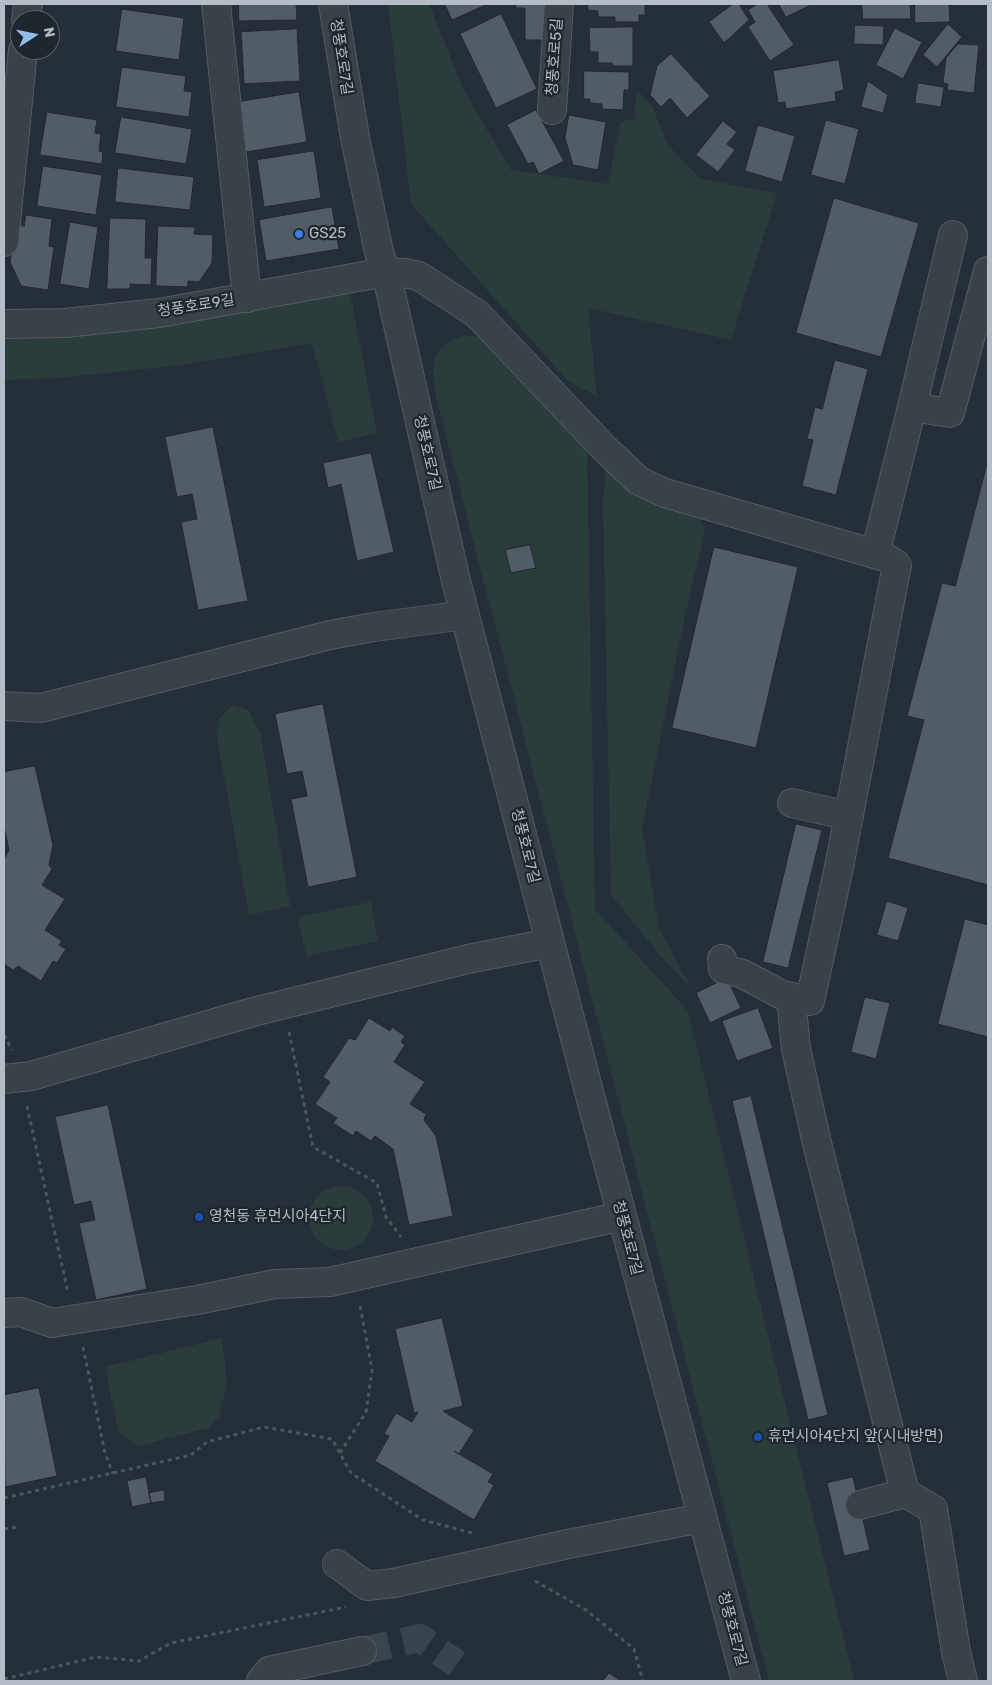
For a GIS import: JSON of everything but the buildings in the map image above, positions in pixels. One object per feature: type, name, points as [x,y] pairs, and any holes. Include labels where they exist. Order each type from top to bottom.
[{"type":"street","points":[[216,4],[247,298]]},
{"type":"street","name":"청풍호로7길","points":[[333,4],[355,138],[379,252],[386,272],[465,615],[746,1681]]},
{"type":"street","name":"청풍호로5길","points":[[552,110],[559,4]]},
{"type":"street","points":[[4,242],[22,60]]},
{"type":"street","points":[[722,959],[723,969],[743,974],[782,995],[810,1001],[849,816],[897,565],[880,555],[912,407],[953,235]]},
{"type":"street","points":[[912,407],[950,412],[988,271]]},
{"type":"street","name":"청풍호로9길","points":[[4,324],[66,323],[159,313],[386,272],[419,276],[477,314],[604,449],[640,481],[666,493],[880,555]]},
{"type":"street","points":[[4,706],[41,708],[330,636],[374,627],[465,615]]},
{"type":"street","points":[[792,803],[849,816]]},
{"type":"street","points":[[12,1078],[31,1076],[283,1004],[468,959],[550,942]]},
{"type":"street","points":[[791,997],[796,1049],[816,1138],[905,1493]]},
{"type":"street","points":[[4,1313],[20,1312],[52,1323],[197,1300],[274,1284],[330,1282],[622,1216]]},
{"type":"street","points":[[860,1505],[905,1493],[933,1509],[956,1652],[963,1681]]},
{"type":"street","points":[[337,1564],[367,1586],[394,1583],[568,1544],[702,1518]]},
{"type":"street","points":[[272,1678],[362,1651]]},
{"type":"path","points":[[283,1004],[313,1147],[377,1183],[386,1217],[408,1248],[410,1264]]},
{"type":"path","points":[[12,1078],[69,1299],[76,1318],[105,1453],[114,1474]]},
{"type":"path","points":[[340,1453],[366,1412],[372,1370],[354,1277]]},
{"type":"path","points":[[4,1498],[191,1455],[207,1442],[264,1427],[332,1440],[351,1472],[423,1520],[484,1536]]},
{"type":"path","points":[[4,1529],[17,1527]]},
{"type":"green space","points":[[388,4],[429,4],[464,91],[511,170],[608,184],[620,122],[634,119],[637,90],[652,106],[668,145],[701,179],[777,193],[731,340],[588,308],[597,396],[568,381],[411,204]]},
{"type":"green space","points":[[349,287],[377,433],[338,442],[312,343],[182,365],[58,378],[4,380],[4,330]]},
{"type":"green space","points":[[466,335],[484,338],[587,441],[595,909],[688,1011],[854,1681],[769,1681],[438,405],[434,371],[438,353],[453,340]]},
{"type":"green space","points":[[606,464],[641,495],[659,506],[699,519],[705,528],[642,828],[659,928],[691,988],[659,954],[611,895],[603,502]]},
{"type":"green space","points":[[232,705],[248,710],[260,732],[290,906],[249,915],[216,732],[219,719]]},
{"type":"green space","points":[[371,902],[378,941],[306,956],[298,917]]},
{"type":"green space","points":[[341,1186],[359,1192],[367,1200],[373,1218],[367,1236],[359,1244],[341,1250],[323,1244],[315,1236],[309,1218],[315,1200],[323,1192]]},
{"type":"green space","points":[[222,1338],[227,1383],[219,1416],[208,1428],[138,1446],[118,1431],[105,1367]]},
{"type":"tunnel","points":[[362,1651],[420,1638],[457,1664]]},
{"type":"place","name":"GS25","points":[[299,234]]},
{"type":"place","name":"영천동 휴먼시아4단지","points":[[199,1217]]},
{"type":"place","name":"휴먼시아4단지 앞(시내방면)","points":[[758,1437]]}]
